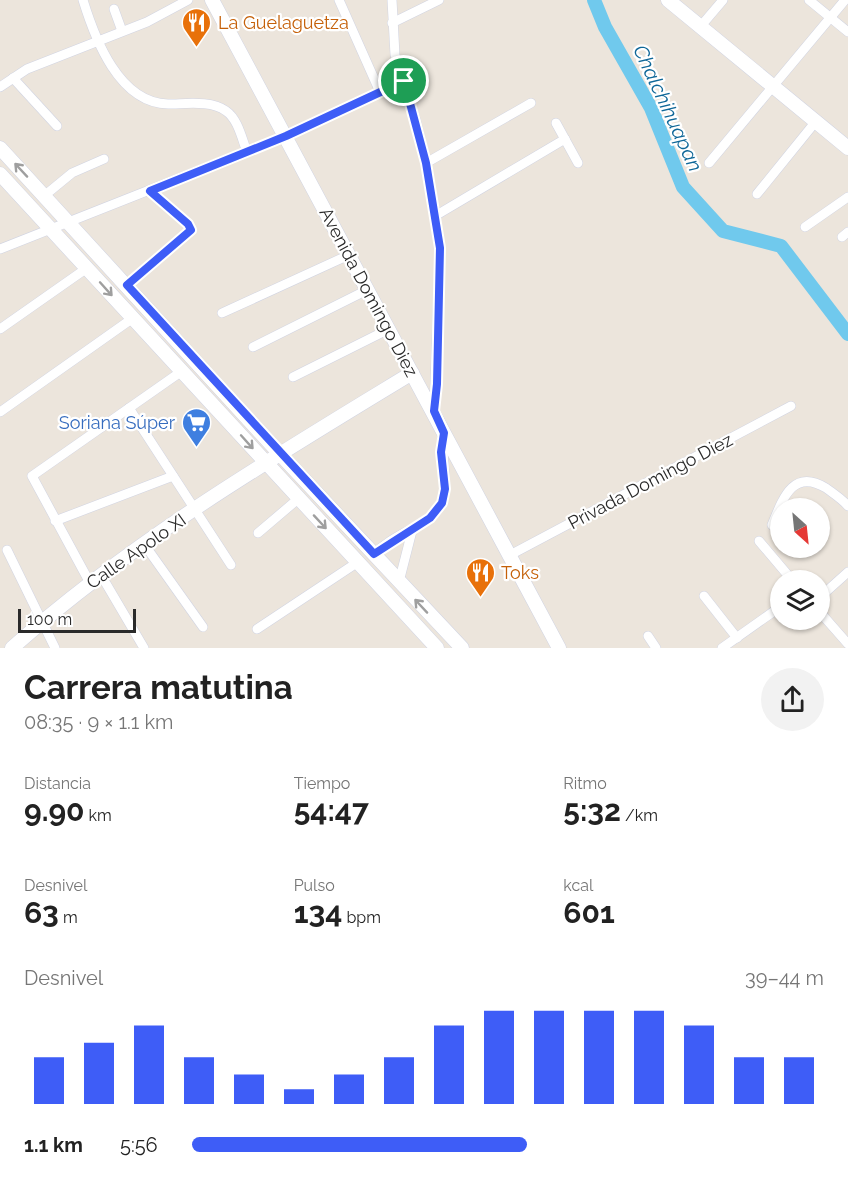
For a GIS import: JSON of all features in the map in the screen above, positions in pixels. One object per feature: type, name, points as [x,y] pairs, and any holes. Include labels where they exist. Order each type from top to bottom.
[{"type":"street","points":[[83,0],[99,40],[118,72],[137,94],[164,104],[217,106],[228,112],[247,152]]},
{"type":"street","points":[[0,87],[27,69],[147,22],[188,0]]},
{"type":"street","name":"Avenida Domingo Diez","points":[[212,0],[559,648]]},
{"type":"street","points":[[339,0],[380,92]]},
{"type":"street","points":[[392,0],[395,55],[426,163],[440,248],[437,384],[434,411]]},
{"type":"street","points":[[392,23],[439,0]]},
{"type":"street","points":[[668,0],[848,148]]},
{"type":"street","points":[[700,27],[723,0]]},
{"type":"street","points":[[810,0],[848,32]]},
{"type":"street","points":[[709,163],[845,0]]},
{"type":"street","points":[[114,9],[122,31]]},
{"type":"street","points":[[13,78],[57,126]]},
{"type":"street","points":[[0,249],[286,136],[404,81]]},
{"type":"street","points":[[426,163],[531,103]]},
{"type":"street","points":[[757,194],[816,120]]},
{"type":"street","points":[[556,123],[578,163]]},
{"type":"street","points":[[435,216],[565,139]]},
{"type":"street","points":[[0,148],[280,454],[462,648]]},
{"type":"street","points":[[44,196],[72,173],[104,159]]},
{"type":"street","points":[[0,174],[437,648]]},
{"type":"street","points":[[127,285],[191,230],[188,224],[150,191]]},
{"type":"street","points":[[805,226],[848,197]]},
{"type":"street","points":[[222,313],[349,255]]},
{"type":"street","points":[[0,329],[87,268]]},
{"type":"street","points":[[253,346],[367,290]]},
{"type":"street","points":[[0,412],[133,318]]},
{"type":"street","points":[[292,376],[389,329]]},
{"type":"street","points":[[90,583],[32,476],[182,371]]},
{"type":"street","name":"Calle Apolo XI","points":[[12,648],[43,620],[144,544],[280,454],[412,373]]},
{"type":"street","name":"Privada Domingo Diez","points":[[510,555],[791,406]]},
{"type":"street","points":[[129,408],[231,565]]},
{"type":"street","points":[[374,554],[394,538],[412,531],[442,503],[445,489],[441,452],[444,433]]},
{"type":"street","points":[[55,521],[174,476]]},
{"type":"street","points":[[784,498],[792,488],[802,481],[812,480],[842,498],[848,506]]},
{"type":"street","points":[[258,533],[298,499]]},
{"type":"street","points":[[399,582],[412,531]]},
{"type":"street","points":[[759,542],[783,570]]},
{"type":"street","points":[[144,544],[203,627]]},
{"type":"street","points":[[7,550],[56,648]]},
{"type":"street","points":[[257,629],[358,562]]},
{"type":"street","points":[[101,575],[144,648]]},
{"type":"street","points":[[830,590],[846,578]]},
{"type":"street","points":[[704,596],[737,638]]},
{"type":"street","points":[[722,648],[770,614]]},
{"type":"street","points":[[830,624],[848,644]]},
{"type":"street","points":[[648,636],[656,648]]},
{"type":"waterway","name":"Chalchihuapan","points":[[594,0],[605,27],[651,108],[683,187],[723,231],[781,246],[848,334]]},
{"type":"place","name":"La Guelaguetza","points":[[197,48]]},
{"type":"place","name":"Soriana Súper","points":[[196,448]]},
{"type":"place","name":"Toks","points":[[480,598]]},
{"type":"route","points":[[404,81],[426,163],[440,248],[437,384],[434,411],[444,433],[441,452],[445,489],[442,503],[430,518],[412,531],[394,538],[374,554],[276,450],[127,285],[191,230],[188,224],[150,191],[286,136],[404,81]]}]
